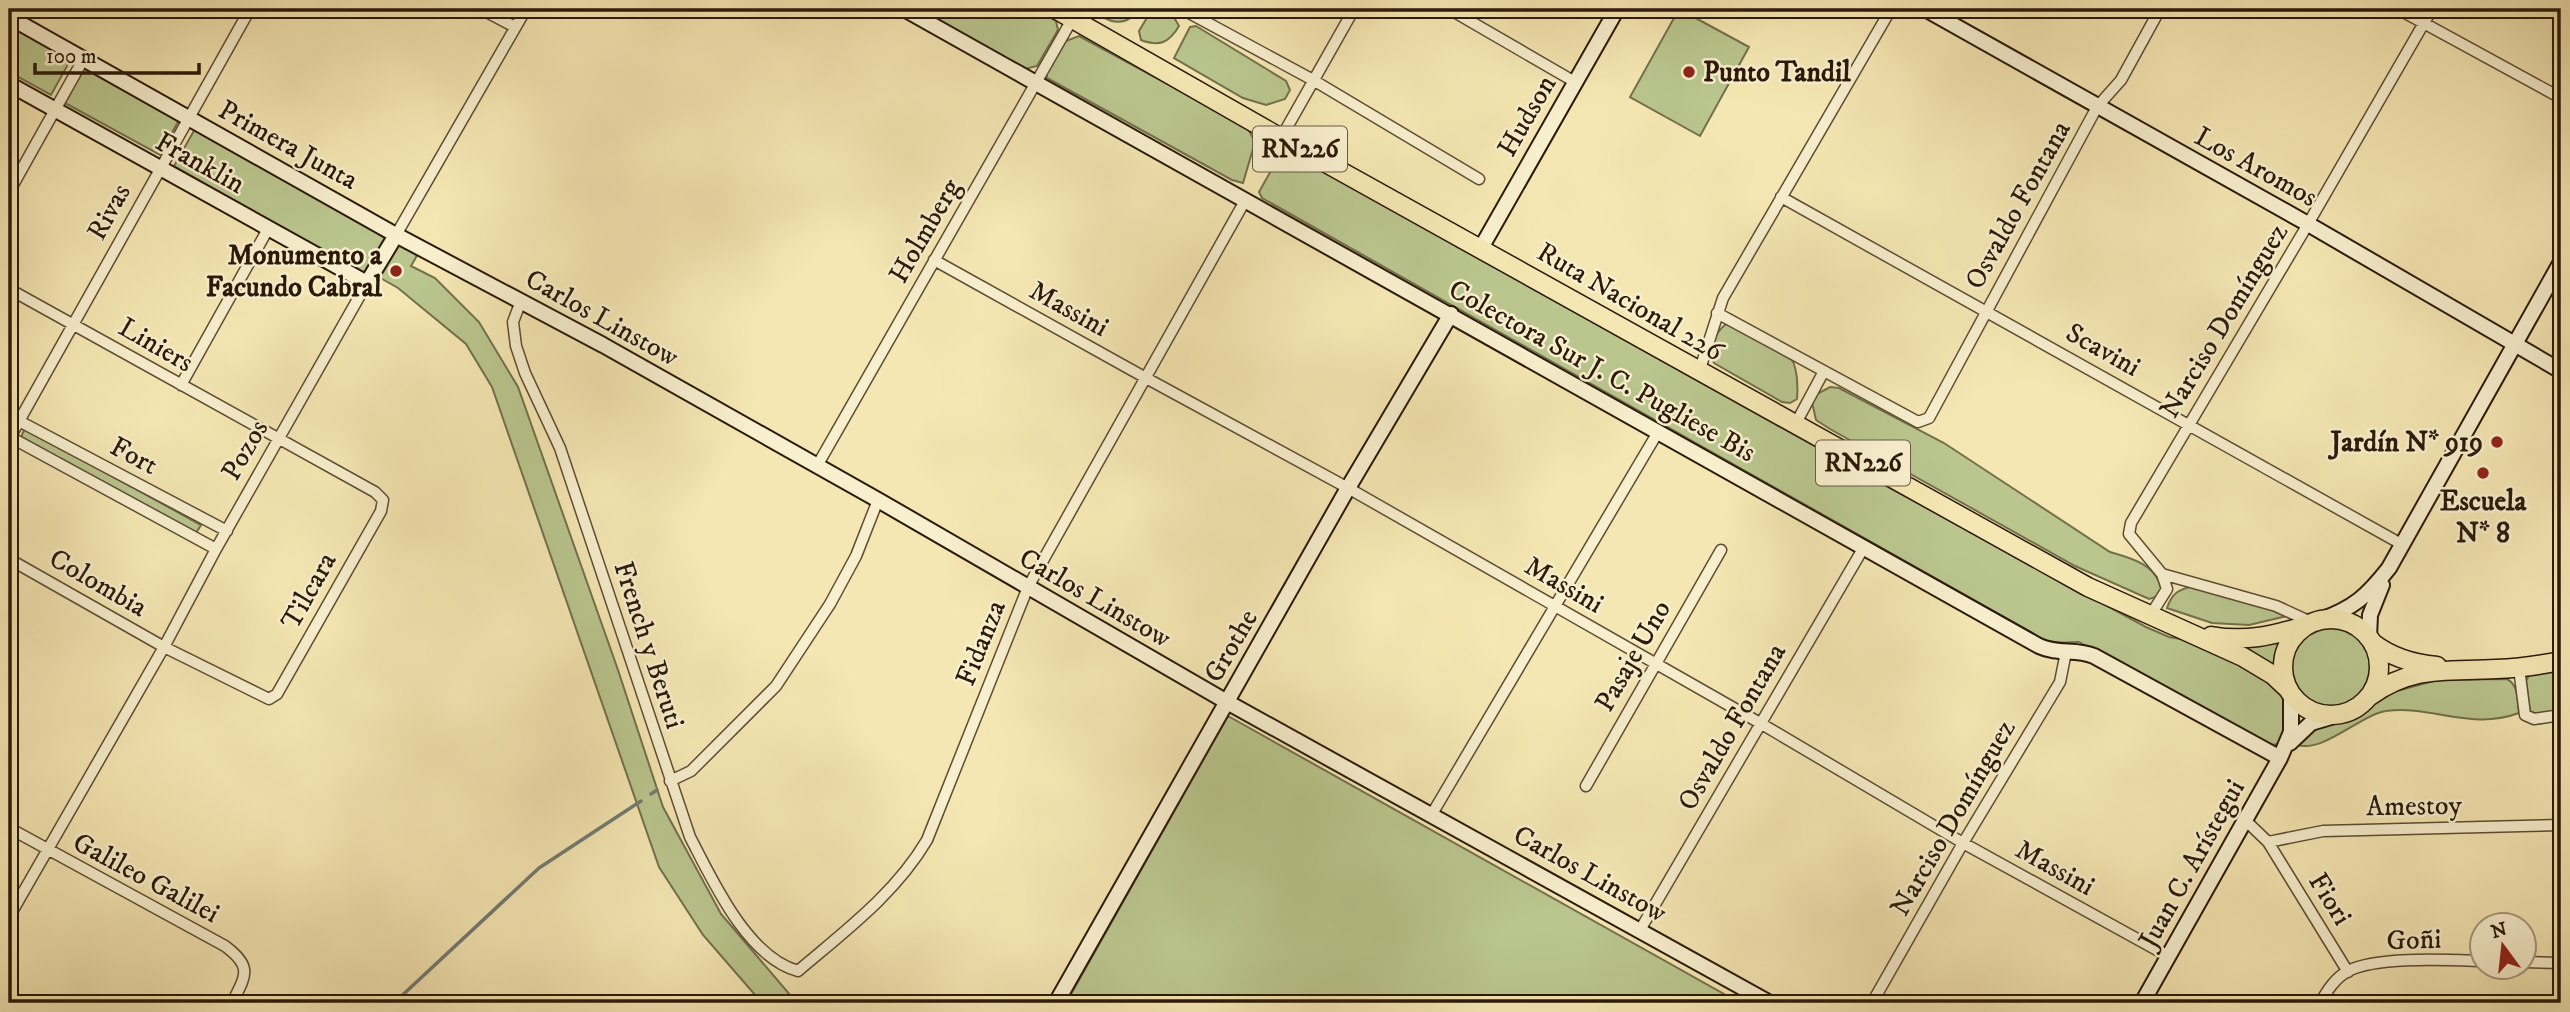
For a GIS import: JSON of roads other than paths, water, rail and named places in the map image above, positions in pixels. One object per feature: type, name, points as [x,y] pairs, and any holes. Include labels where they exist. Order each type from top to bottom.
[{"type":"highway","name":"Ruta Nacional 226","points":[[1055,9],[1075,14],[1281,138],[2088,587],[2254,663],[2280,681],[2302,705],[2314,712],[2341,714],[2354,709],[2394,680],[2416,674],[2458,669],[2519,668],[2561,661]]},
{"type":"highway","name":"Ruta Nacional 226","points":[[2184,630],[2236,639],[2271,636],[2333,619],[2347,621],[2359,628],[2387,652],[2410,661],[2458,669]]},
{"type":"highway","points":[[2290,692],[2284,679],[2285,654],[2297,633],[2313,623]]},
{"type":"highway","points":[[2365,701],[2378,680],[2378,655],[2371,640]]},
{"type":"street","name":"Rivas","points":[[9,438],[250,9]]},
{"type":"street","points":[[481,9],[515,27]]},
{"type":"street","name":"Pozos","points":[[9,917],[164,647],[216,549],[526,9]]},
{"type":"street","name":"Colectora Sur J. C. Pugliese Bis","points":[[904,9],[2039,646],[2053,652],[2081,652],[2094,656],[2282,754]]},
{"type":"street","points":[[1182,9],[1313,80],[1479,179]]},
{"type":"street","points":[[1281,138],[1354,9]]},
{"type":"street","points":[[1448,9],[1575,82]]},
{"type":"street","name":"Hudson","points":[[1481,247],[1616,9]]},
{"type":"street","points":[[1699,372],[1723,298],[1891,9]]},
{"type":"street","name":"Los Aromos","points":[[1925,9],[2308,224],[2561,371]]},
{"type":"street","name":"Osvaldo Fontana","points":[[1824,371],[1918,422],[1929,418],[2097,107],[2121,80],[2160,9]]},
{"type":"street","points":[[2398,9],[2561,98]]},
{"type":"street","name":"Narciso Domínguez","points":[[2162,574],[2129,534],[2131,523],[2432,9]]},
{"type":"street","name":"Holmberg","points":[[817,466],[1075,14]]},
{"type":"street","name":"Primera Junta","points":[[9,17],[396,235]]},
{"type":"street","points":[[9,192],[83,58]]},
{"type":"street","name":"Franklin","points":[[9,83],[368,283]]},
{"type":"street","name":"Scavini","points":[[1781,197],[2403,545]]},
{"type":"street","name":"Fidanza","points":[[798,971],[874,907],[914,862],[927,840],[1028,587],[1246,199]]},
{"type":"street","points":[[181,385],[268,229]]},
{"type":"street","name":"Carlos Linstow","points":[[396,235],[521,301],[878,500],[1227,702],[1770,1003]]},
{"type":"street","name":"Massini","points":[[934,260],[1348,488],[1760,723],[1963,843],[2168,956]]},
{"type":"street","points":[[2371,640],[2370,615],[2389,568],[2561,262]]},
{"type":"street","name":"Liniers","points":[[9,289],[375,492],[383,500]]},
{"type":"street","name":"French y Beruti","points":[[521,301],[513,322],[516,346],[525,373],[560,449],[690,837],[715,884],[747,933],[783,967],[798,971]]},
{"type":"street","points":[[1717,313],[1824,371],[1795,425]]},
{"type":"street","name":"Grothe","points":[[1056,1003],[1348,488],[1451,314]]},
{"type":"street","name":"Fort","points":[[19,421],[227,531]]},
{"type":"street","points":[[1432,814],[1658,432]]},
{"type":"street","name":"Fort","points":[[9,438],[216,549]]},
{"type":"street","name":"Tilcara","points":[[269,699],[277,694],[381,511],[383,500]]},
{"type":"street","points":[[670,781],[691,771],[776,686],[830,604],[856,556],[878,500]]},
{"type":"street","name":"Osvaldo Fontana","points":[[1640,930],[1864,547]]},
{"type":"street","name":"Pasaje Uno","points":[[1586,786],[1721,550]]},
{"type":"street","name":"Colombia","points":[[9,559],[164,647],[269,699]]},
{"type":"street","points":[[2162,574],[2276,606],[2313,623],[2359,602],[2389,568]]},
{"type":"street","points":[[2150,616],[2167,589],[2162,574]]},
{"type":"street","name":"Narciso Domínguez","points":[[1872,1003],[1963,843],[2060,682],[2066,652]]},
{"type":"street","points":[[2519,668],[2525,715],[2534,719],[2561,715]]},
{"type":"street","name":"Juan C. Arístegui","points":[[2142,1003],[2282,754],[2292,725],[2290,692]]},
{"type":"street","name":"Juan C. Arístegui","points":[[2282,754],[2305,727],[2341,714]]},
{"type":"street","name":"Fiori","points":[[2245,820],[2268,842],[2348,972]]},
{"type":"street","name":"Amestoy","points":[[2268,842],[2323,831],[2561,825]]},
{"type":"street","name":"Galileo Galilei","points":[[9,828],[225,946],[241,958],[243,982],[232,1003]]},
{"type":"street","name":"Goñi","points":[[2348,972],[2375,963],[2468,961]]},
{"type":"street","points":[[2538,962],[2561,963]]},
{"type":"street","points":[[2320,1003],[2330,986],[2348,972]]},
{"type":"waterway","points":[[651,794],[657,790]]},
{"type":"waterway","points":[[394,1003],[539,868],[641,801]]},
{"type":"place","name":"Punto Tandil","points":[[1689,72]]},
{"type":"place","name":"Monumento a Facundo Cabral","points":[[396,271]]},
{"type":"place","name":"Jardín N* 919","points":[[2497,442]]},
{"type":"place","name":"Escuela N* 8","points":[[2483,473]]}]
